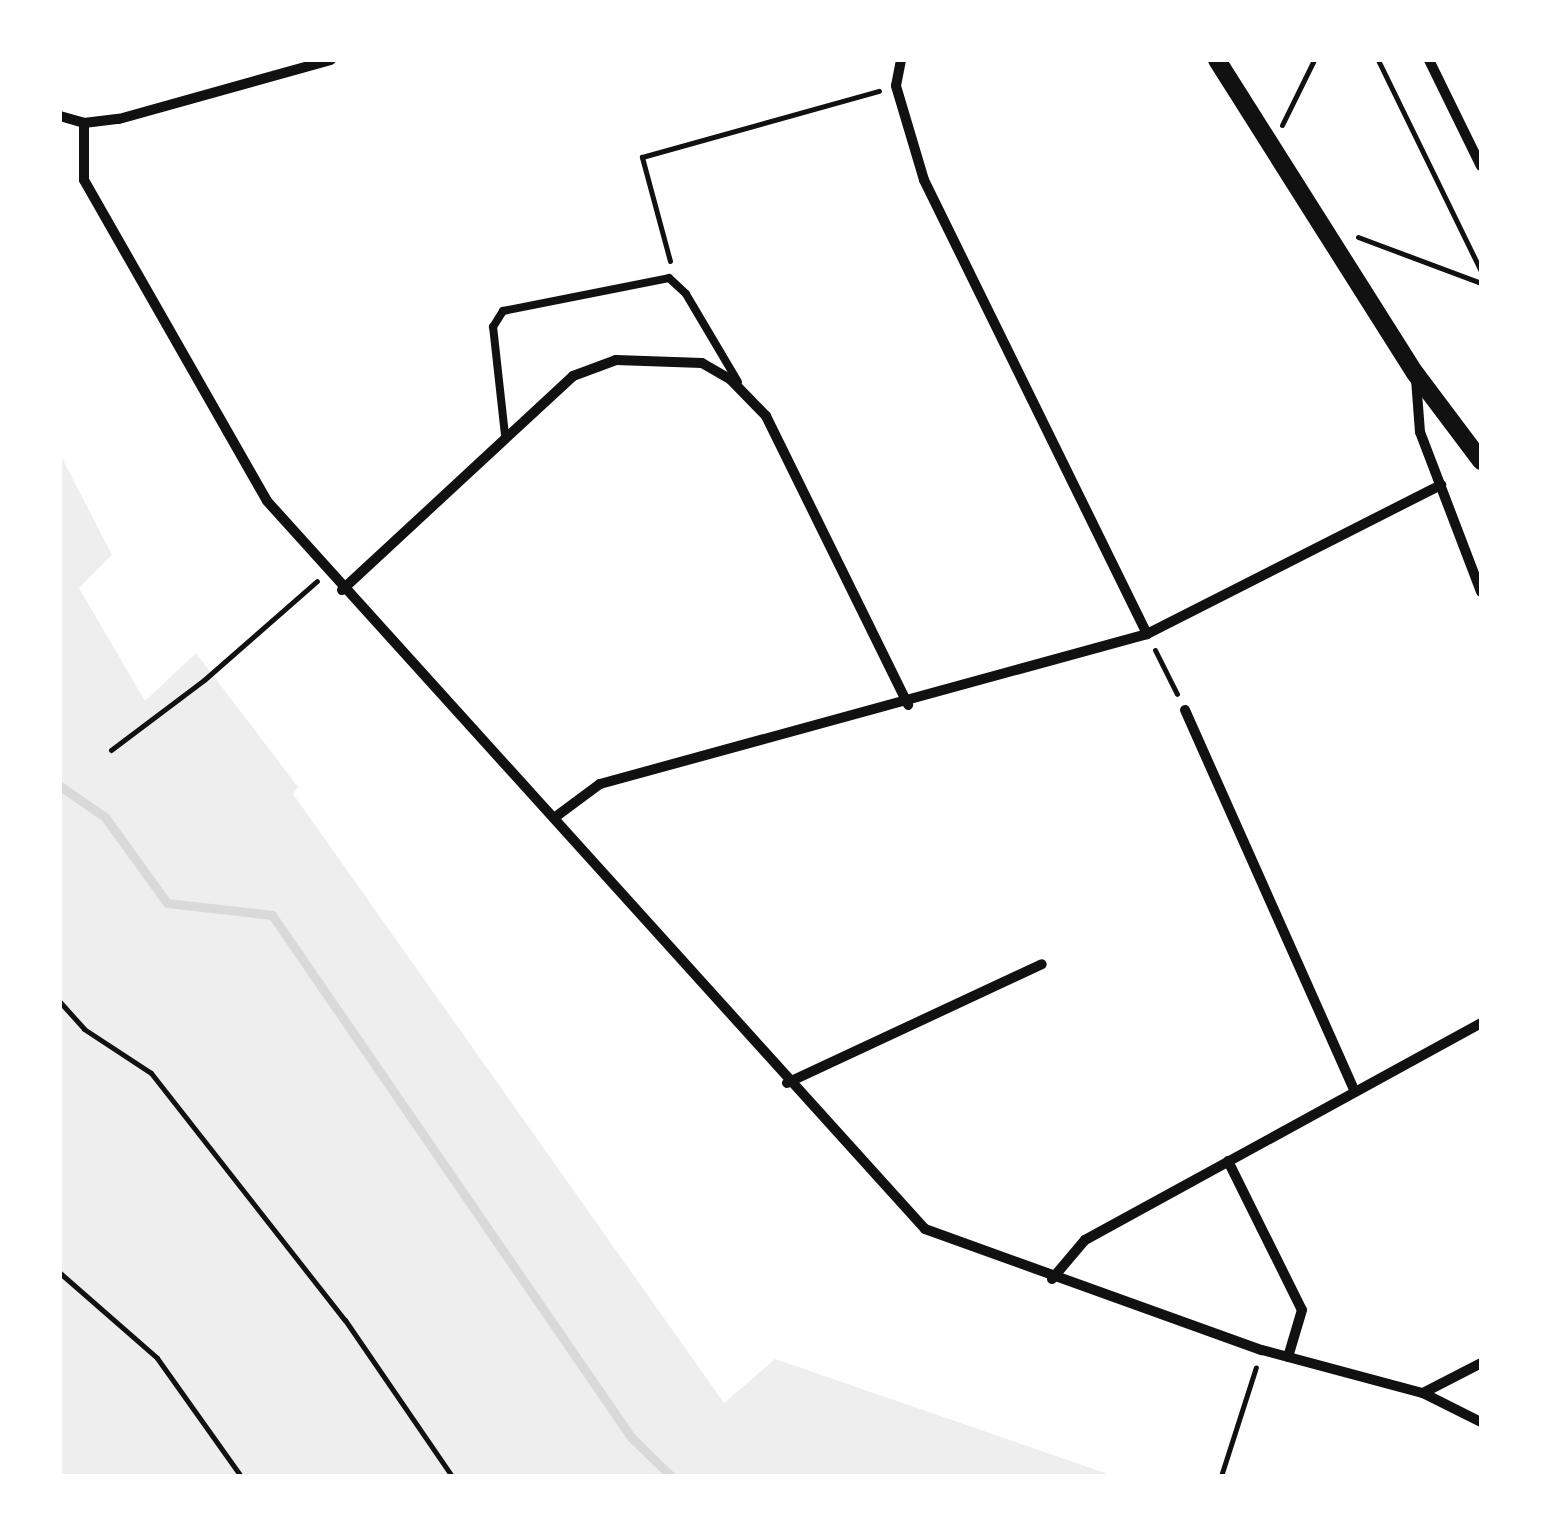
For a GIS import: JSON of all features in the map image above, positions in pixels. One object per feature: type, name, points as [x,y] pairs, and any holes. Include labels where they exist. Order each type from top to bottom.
[{"type":"street","points":[[60,116],[84,124],[331,60]]},
{"type":"street","points":[[902,60],[896,86],[924,180],[1147,634]]},
{"type":"street","points":[[1216,60],[1415,373],[1481,461]]},
{"type":"street","points":[[1429,60],[1481,166]]},
{"type":"street","points":[[84,124],[84,180],[267,501],[342,590],[554,818],[787,1082],[926,1228],[1052,1279],[1262,1350],[1423,1393],[1481,1422]]},
{"type":"street","points":[[342,590],[573,376],[616,360],[702,363],[766,416],[908,705]]},
{"type":"street","points":[[1415,373],[1420,432],[1480,585]]},
{"type":"street","points":[[554,818],[600,784],[908,705],[1147,634],[1441,485]]},
{"type":"street","points":[[1184,710],[1355,1091]]},
{"type":"street","points":[[787,1082],[1042,964]]},
{"type":"street","points":[[1052,1279],[1085,1240],[1481,1023]]},
{"type":"street","points":[[1228,1161],[1302,1310],[1288,1357]]},
{"type":"street","points":[[1423,1393],[1481,1363]]},
{"type":"lane","points":[[505,435],[493,326],[503,310],[669,278],[686,294],[745,395]]},
{"type":"path","points":[[1270,150],[1314,60]]},
{"type":"path","points":[[1378,60],[1481,272]]},
{"type":"path","points":[[669,278],[642,157],[896,86]]},
{"type":"path","points":[[1316,221],[1481,283]]},
{"type":"path","points":[[111,750],[204,680],[326,572]]},
{"type":"path","points":[[1147,634],[1184,710]]},
{"type":"path","points":[[60,1002],[84,1030],[151,1074],[344,1320],[452,1476]]},
{"type":"path","points":[[60,1273],[157,1358],[241,1476]]},
{"type":"path","points":[[1221,1476],[1262,1350]]},
{"type":"shaded area","points":[[60,454],[112,555],[79,588],[145,701],[196,653],[298,787],[293,794],[724,1403],[775,1359],[1114,1476],[60,1476]]},
{"type":"waterway","points":[[60,786],[105,817],[167,903],[272,915],[631,1437],[671,1476]]}]
